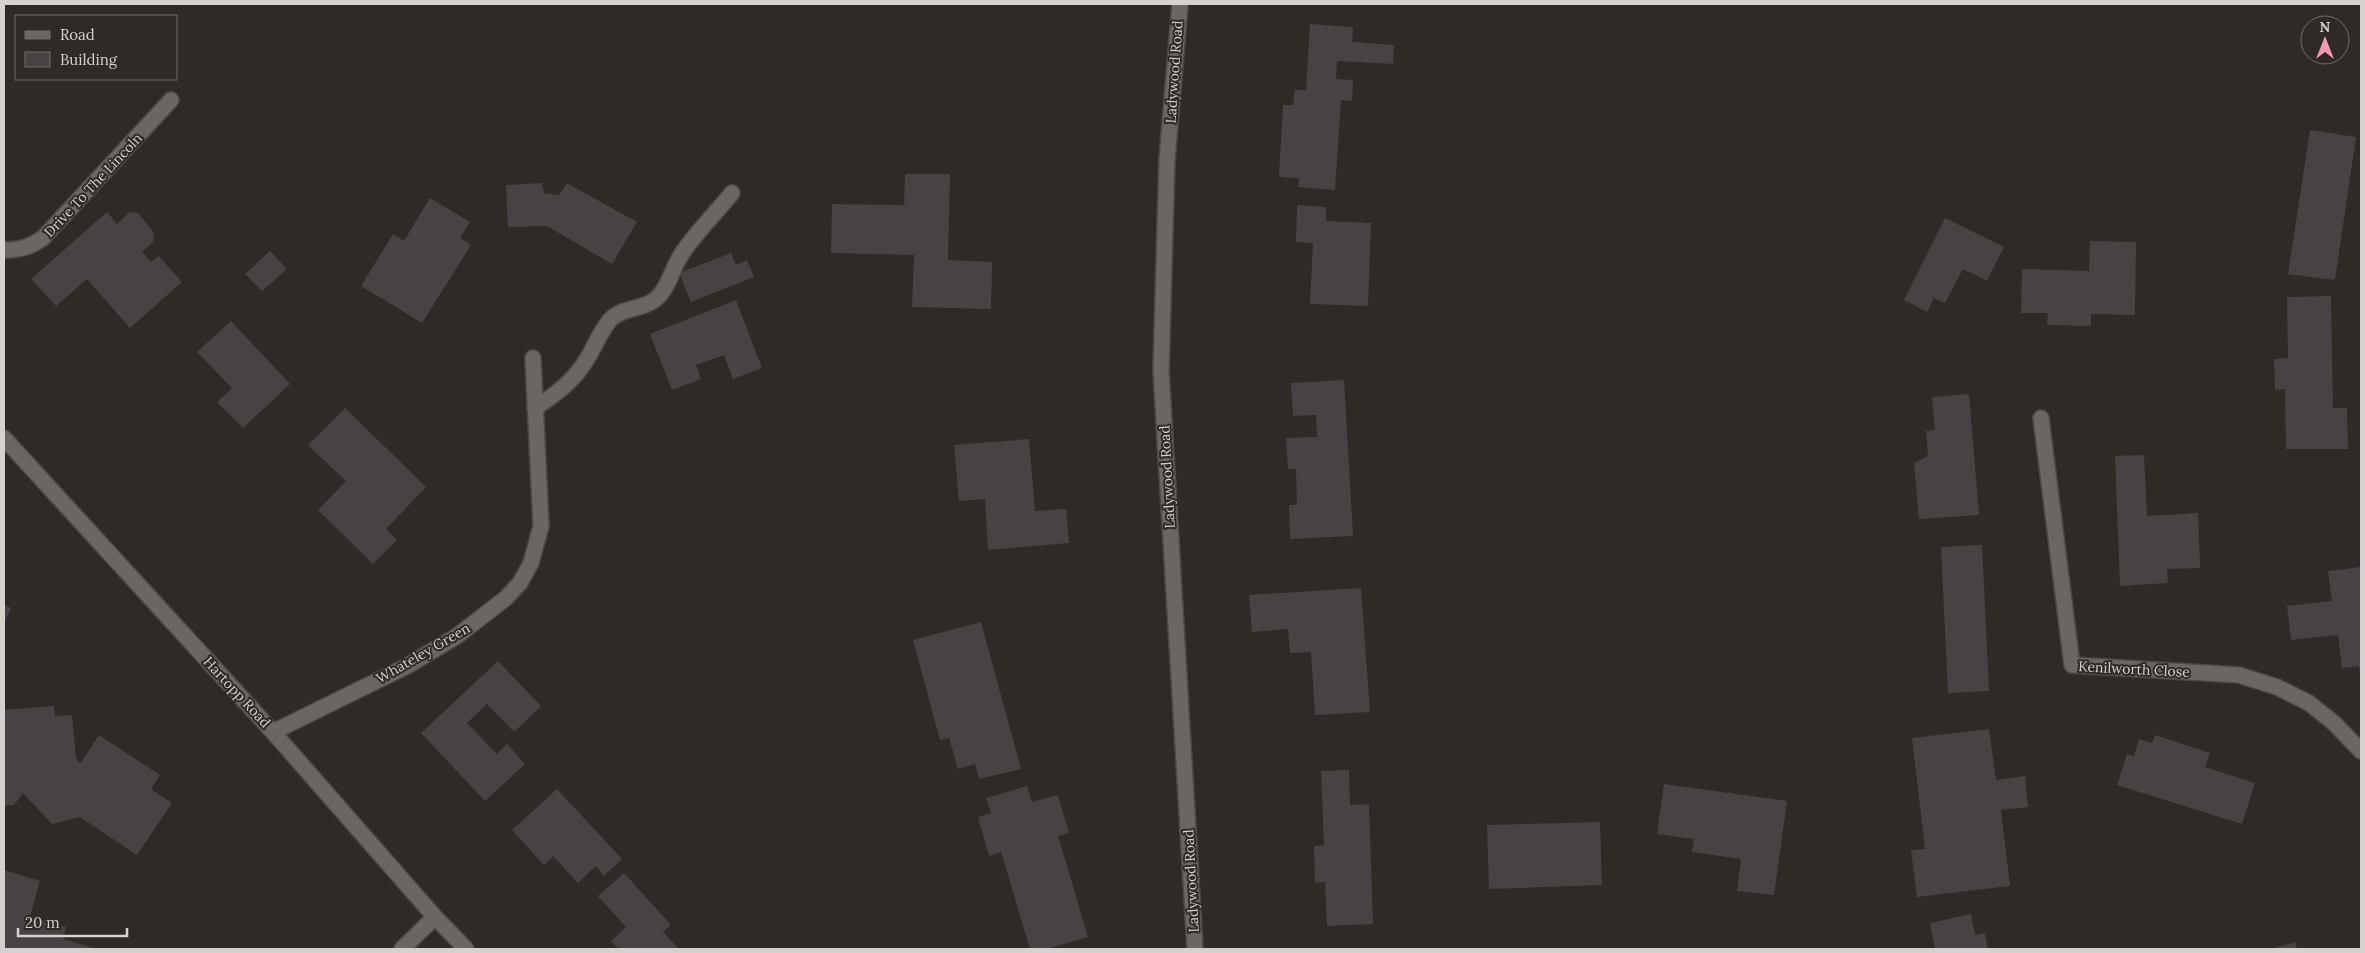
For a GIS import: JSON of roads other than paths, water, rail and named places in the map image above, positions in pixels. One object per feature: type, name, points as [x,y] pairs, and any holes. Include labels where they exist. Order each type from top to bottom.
[{"type":"street","name":"Ladywood Road","points":[[1180,4],[1167,160],[1161,372],[1196,949]]},
{"type":"street","name":"Drive To The Lincoln","points":[[4,250],[18,250],[43,238],[171,100]]},
{"type":"street","points":[[535,408],[562,390],[573,379],[610,320],[616,314],[638,308],[657,298],[683,251],[732,193]]},
{"type":"street","name":"Whateley Green","points":[[273,732],[406,666],[457,636],[506,598],[520,583],[531,563],[541,526],[533,358]]},
{"type":"street","name":"Kenilworth Close","points":[[2041,418],[2072,665],[2240,675],[2277,686],[2309,703],[2334,723],[2361,751]]},
{"type":"street","name":"Hartopp Road","points":[[4,438],[273,732],[435,917],[466,949]]},
{"type":"street","points":[[402,949],[435,917]]}]
